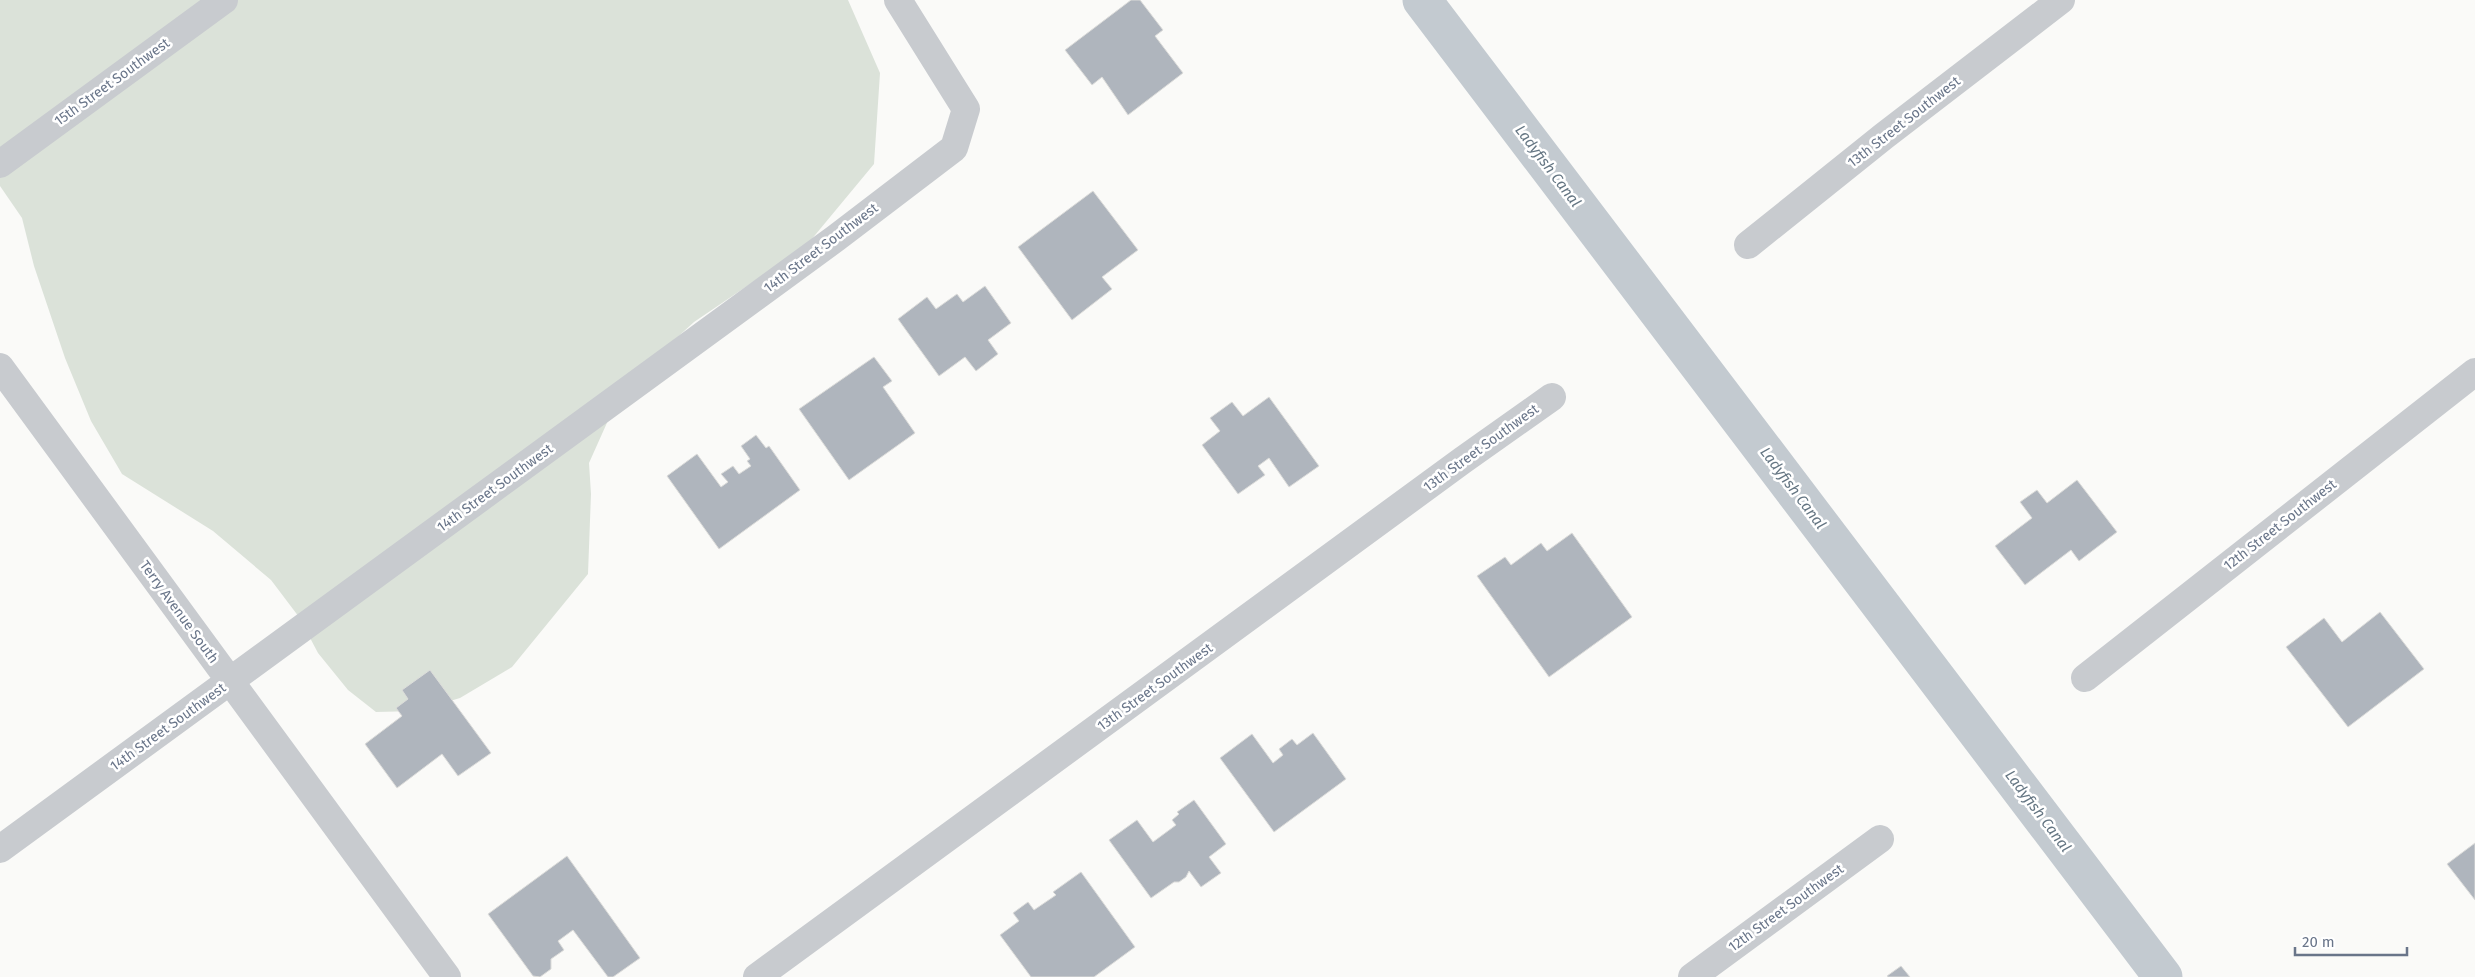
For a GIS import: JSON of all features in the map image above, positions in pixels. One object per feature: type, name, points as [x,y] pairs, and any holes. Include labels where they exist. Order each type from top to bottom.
[{"type":"street","name":"15th Street Southwest","points":[[0,164],[224,0]]},
{"type":"street","name":"14th Street Southwest","points":[[0,849],[836,238],[954,148],[966,109],[898,0]]},
{"type":"street","name":"13th Street Southwest","points":[[1748,245],[1884,136],[2060,0]]},
{"type":"street","name":"Terry Avenue South","points":[[0,366],[447,977]]},
{"type":"street","name":"12th Street Southwest","points":[[2085,678],[2475,372]]},
{"type":"street","name":"13th Street Southwest","points":[[757,977],[1463,460],[1552,397]]},
{"type":"street","name":"12th Street Southwest","points":[[1692,977],[1880,840]]},
{"type":"shaded area","points":[[0,0],[848,0],[880,73],[874,164],[806,246],[694,322],[623,387],[589,463],[591,494],[588,574],[512,667],[460,698],[417,711],[376,712],[348,690],[318,653],[299,617],[271,580],[213,531],[122,474],[91,421],[65,358],[34,266],[22,218],[0,186]]},
{"type":"building","points":[[1131,0],[1140,0],[1163,30],[1155,36],[1183,73],[1128,115],[1102,77],[1092,85],[1065,50]]},
{"type":"building","points":[[1093,191],[1138,250],[1102,277],[1112,289],[1072,320],[1018,247]]},
{"type":"building","points":[[985,286],[1011,323],[988,340],[998,354],[976,371],[965,357],[939,376],[898,319],[927,297],[936,309],[957,294],[963,302]]},
{"type":"building","points":[[874,357],[892,381],[883,387],[915,433],[849,480],[799,409]]},
{"type":"building","points":[[1269,397],[1319,466],[1289,487],[1269,458],[1258,466],[1265,475],[1238,494],[1202,445],[1220,431],[1210,418],[1232,402],[1243,416]]},
{"type":"building","points":[[756,435],[766,448],[769,446],[800,490],[719,549],[667,476],[697,454],[721,487],[728,482],[721,474],[733,466],[739,474],[751,466],[747,461],[750,459],[741,446]]},
{"type":"building","points":[[2077,480],[2117,532],[2079,561],[2071,550],[2025,585],[1995,546],[2032,518],[2020,502],[2037,490],[2047,503]]},
{"type":"building","points":[[1572,533],[1632,617],[1549,677],[1477,576],[1505,557],[1511,565],[1541,543],[1547,551]]},
{"type":"building","points":[[2380,612],[2424,669],[2348,727],[2286,647],[2324,618],[2342,642]]},
{"type":"building","points":[[430,670],[491,753],[458,776],[442,754],[397,788],[365,744],[402,716],[396,708],[408,699],[402,690]]},
{"type":"building","points":[[1313,733],[1346,779],[1274,832],[1220,758],[1252,734],[1273,763],[1283,755],[1279,749],[1292,739],[1297,745]]},
{"type":"building","points":[[1194,800],[1226,844],[1209,857],[1221,873],[1201,887],[1189,871],[1186,877],[1179,882],[1174,882],[1151,898],[1109,840],[1137,820],[1153,842],[1176,825],[1172,820],[1179,814],[1177,812]]},
{"type":"building","points":[[2475,843],[2475,900],[2447,864]]},
{"type":"building","points":[[567,856],[640,958],[613,977],[608,977],[573,930],[558,941],[564,950],[551,959],[551,969],[540,977],[533,976],[488,914]]},
{"type":"building","points":[[1081,872],[1135,947],[1094,977],[1031,977],[1000,935],[1019,921],[1013,913],[1028,902],[1034,910],[1056,895],[1053,892]]},
{"type":"building","points":[[1901,966],[1910,977],[1887,976]]},
{"type":"waterway","name":"Ladyfish Canal","points":[[1422,0],[2163,977]]}]
